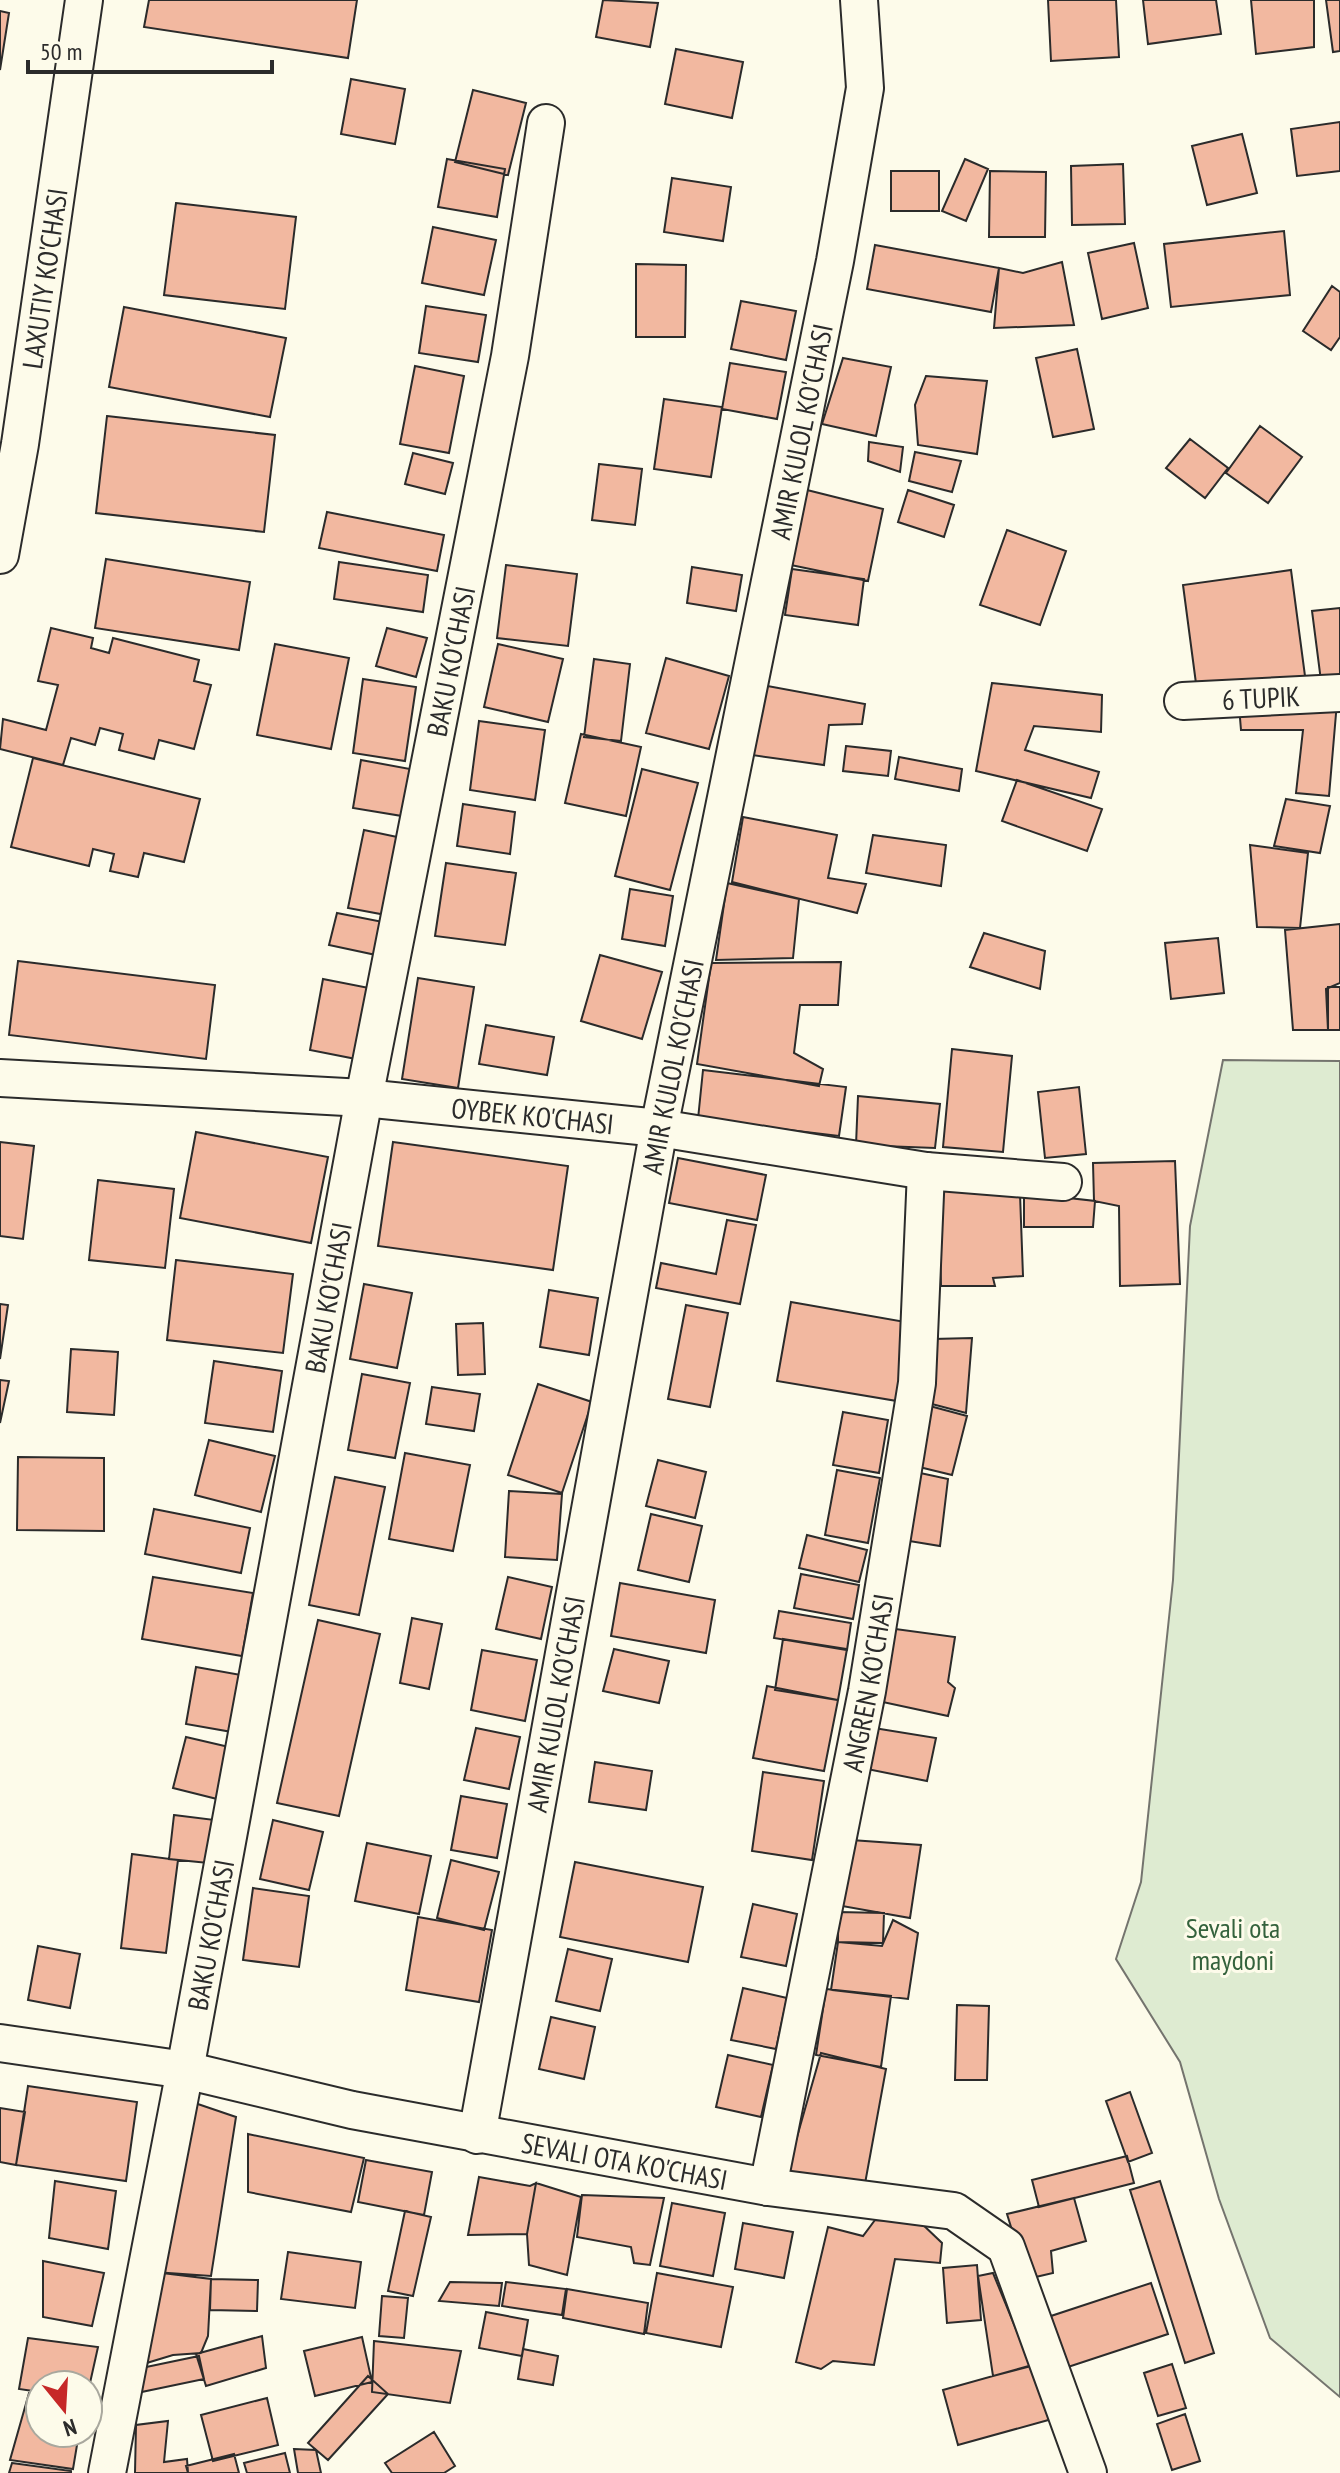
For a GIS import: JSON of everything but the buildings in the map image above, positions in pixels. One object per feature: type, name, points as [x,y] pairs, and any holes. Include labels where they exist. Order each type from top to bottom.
[{"type":"street","name":"LAXUTIY KO'CHASI","points":[[0,555],[20,444],[84,0]]},
{"type":"street","name":"AMIR KULOL KO'CHASI","points":[[477,2135],[659,1128],[838,245],[865,88],[859,0]]},
{"type":"street","name":"BAKU KO'CHASI","points":[[107,2473],[185,2070],[364,1098],[510,356],[546,123]]},
{"type":"street","name":"6 TUPIK","points":[[1183,701],[1340,693]]},
{"type":"street","name":"OYBEK KO'CHASI","points":[[0,1078],[364,1098],[659,1128],[926,1171],[1063,1182]]},
{"type":"street","name":"ANGREN KO'CHASI","points":[[768,2187],[867,1691],[917,1383],[926,1171]]},
{"type":"street","name":"SEVALI OTA KO'CHASI","points":[[0,2043],[185,2070],[352,2110],[768,2187],[954,2211],[1006,2247],[1088,2473]]},
{"type":"green space","name":"Sevali ota maydoni","points":[[1223,1060],[1340,1061],[1340,2397],[1270,2338],[1219,2199],[1180,2062],[1116,1959],[1141,1882],[1173,1580],[1190,1226]]}]
